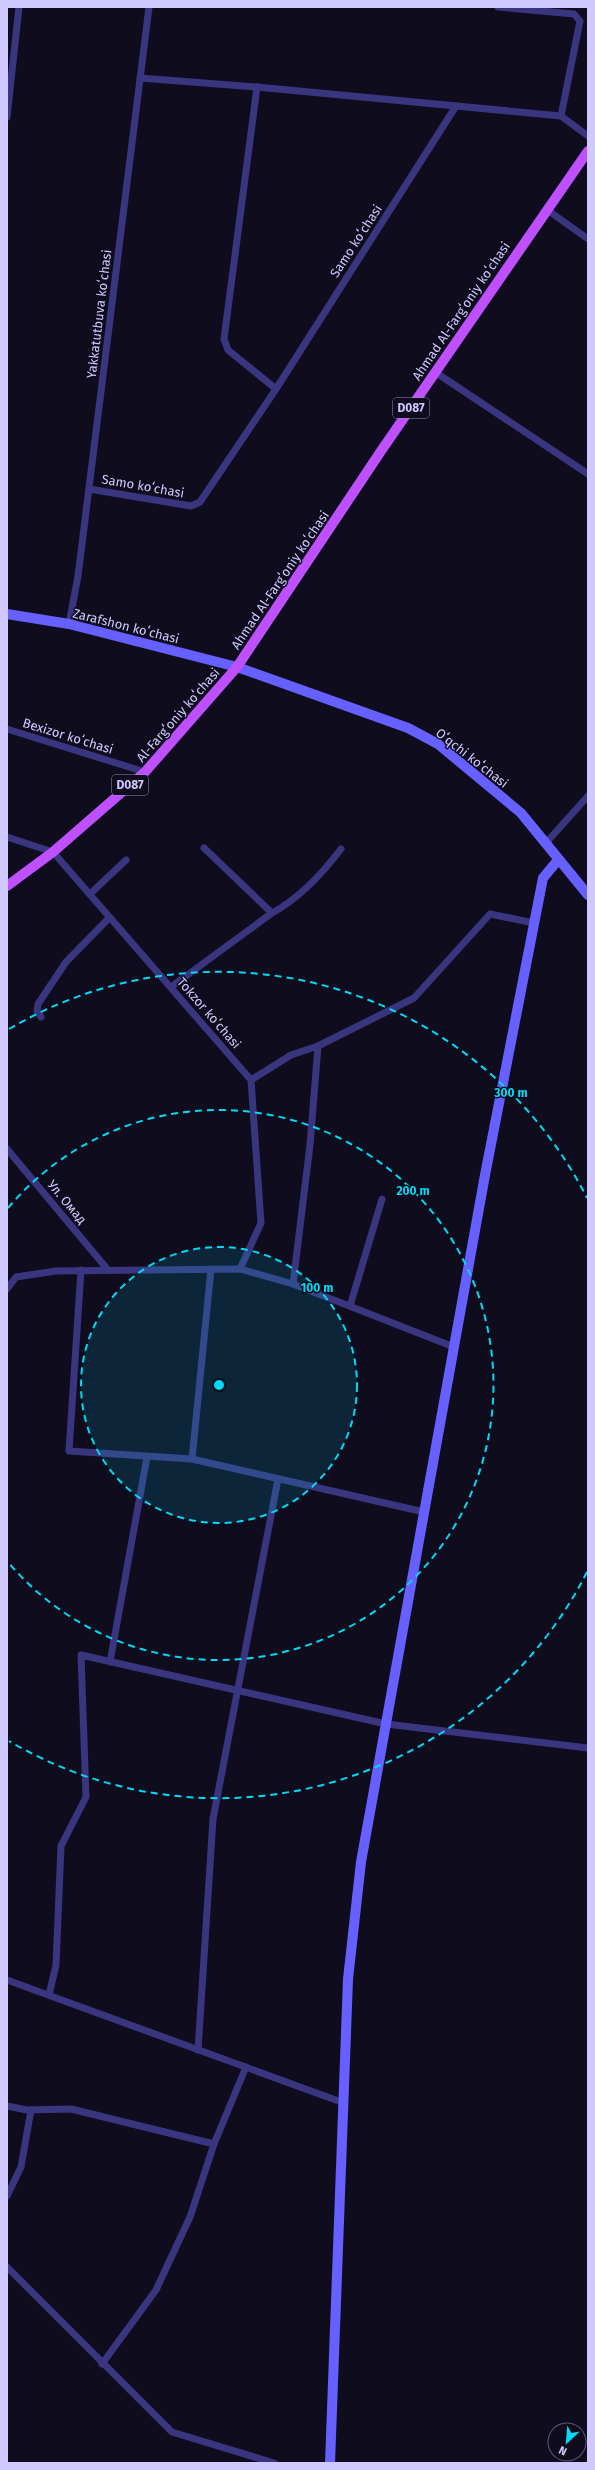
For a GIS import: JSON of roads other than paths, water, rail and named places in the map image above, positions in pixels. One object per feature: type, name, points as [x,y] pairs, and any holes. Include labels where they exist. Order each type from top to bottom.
[{"type":"main road","name":"Ahmad Al-Fargʻoniy koʻchasi","points":[[238,667],[435,372],[588,151]]},
{"type":"main road","name":"Al-Fargʻoniy koʻchasi","points":[[7,886],[53,852],[145,772],[238,667]]},
{"type":"street","points":[[7,117],[19,7]]},
{"type":"street","name":"Yakkatutbuva koʻchasi","points":[[70,624],[89,489],[149,7]]},
{"type":"street","points":[[498,7],[574,14],[580,21]]},
{"type":"street","points":[[580,21],[588,19]]},
{"type":"street","points":[[561,116],[580,21]]},
{"type":"street","points":[[140,78],[257,87],[561,116],[588,136]]},
{"type":"street","points":[[257,87],[224,339],[228,350],[276,389]]},
{"type":"street","name":"Samo koʻchasi","points":[[89,489],[196,505],[276,389],[456,106]]},
{"type":"street","points":[[546,210],[588,239]]},
{"type":"street","points":[[435,372],[588,474]]},
{"type":"street","name":"Zarafshon koʻchasi","points":[[7,614],[70,624],[238,667]]},
{"type":"street","name":"Oʻqchi koʻchasi","points":[[238,667],[408,728],[438,744],[521,813],[588,895]]},
{"type":"street","name":"Bexizor koʻchasi","points":[[7,729],[145,772]]},
{"type":"street","points":[[545,844],[588,796]]},
{"type":"street","points":[[7,837],[53,852]]},
{"type":"street","points":[[204,848],[272,913]]},
{"type":"street","points":[[170,987],[272,913],[282,908],[317,878],[341,849]]},
{"type":"street","name":"Tokzor koʻchasi","points":[[53,852],[251,1080]]},
{"type":"street","points":[[90,894],[126,860]]},
{"type":"street","points":[[330,2463],[348,1979],[361,1862],[454,1347],[534,922],[543,878],[558,860]]},
{"type":"street","points":[[240,1269],[261,1223],[251,1080],[291,1055],[318,1046],[414,998],[490,914],[534,922]]},
{"type":"street","points":[[41,1017],[37,1011],[38,1004],[66,962],[109,918]]},
{"type":"street","points":[[293,1284],[310,1145],[318,1046]]},
{"type":"street","name":"Ул. Омад","points":[[7,1149],[108,1270]]},
{"type":"street","points":[[350,1306],[382,1199]]},
{"type":"street","points":[[192,1459],[211,1269]]},
{"type":"street","points":[[7,1289],[16,1277],[56,1271],[240,1269],[293,1284],[454,1347]]},
{"type":"street","points":[[81,1270],[69,1451],[192,1459],[424,1512]]},
{"type":"street","points":[[110,1662],[147,1457]]},
{"type":"street","points":[[198,2050],[214,1819],[278,1479]]},
{"type":"street","points":[[49,1995],[56,1965],[61,1846],[86,1797],[81,1655],[386,1724],[588,1748]]},
{"type":"street","points":[[7,1980],[344,2103]]},
{"type":"street","points":[[102,2364],[156,2290],[190,2217],[214,2144],[246,2067]]},
{"type":"street","points":[[7,2106],[31,2110],[71,2109],[214,2144]]},
{"type":"street","points":[[7,2196],[21,2167],[31,2110]]},
{"type":"street","points":[[7,2267],[102,2364],[172,2432],[274,2463]]}]
